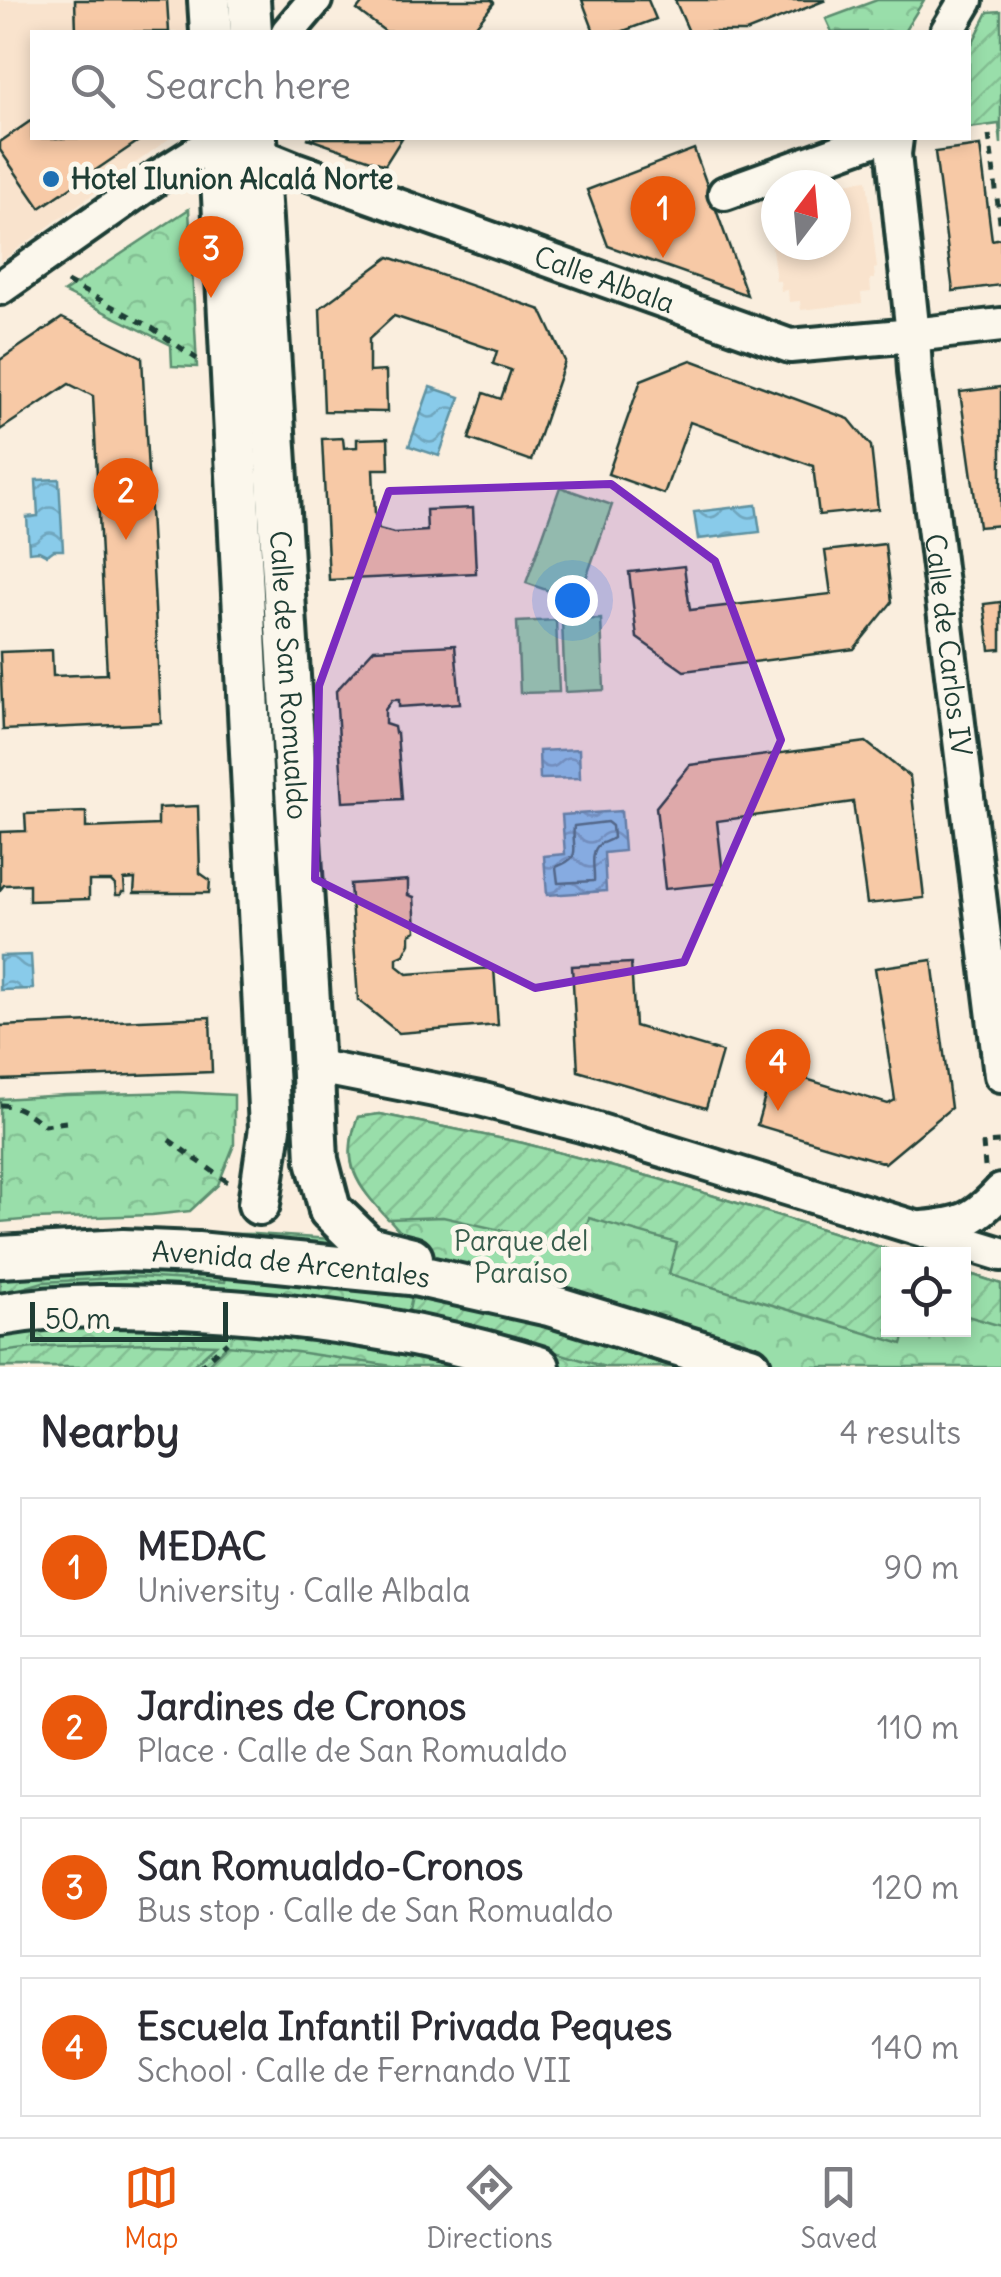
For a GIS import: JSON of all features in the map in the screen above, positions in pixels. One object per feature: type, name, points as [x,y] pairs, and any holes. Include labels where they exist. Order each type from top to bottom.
[{"type":"main road","points":[[209,0],[210,30]]},
{"type":"main road","points":[[249,0],[251,30]]},
{"type":"main road","name":"Calle de San Romualdo","points":[[220,140],[270,1128],[245,1195]]},
{"type":"main road","name":"Calle de San Romualdo","points":[[256,146],[317,1160],[330,1210]]},
{"type":"main road","points":[[197,1253],[228,1235],[245,1195]]},
{"type":"main road","points":[[245,1195],[272,1235],[328,1297],[356,1315],[397,1330]]},
{"type":"main road","points":[[117,1304],[170,1286],[246,1288],[269,1279],[318,1239],[330,1210],[368,1247],[541,1289],[584,1316]]},
{"type":"main road","name":"Avenida de Arcentales","points":[[0,1257],[123,1250],[197,1253],[410,1274],[549,1305],[750,1367]]},
{"type":"main road","name":"Avenida de Arcentales","points":[[0,1315],[117,1304],[280,1314],[397,1330],[539,1367]]},
{"type":"street","points":[[290,30],[315,0]]},
{"type":"street","points":[[949,30],[966,0]]},
{"type":"street","points":[[0,288],[217,140]]},
{"type":"street","name":"Calle Albala","points":[[229,140],[256,146],[790,346],[1001,325]]},
{"type":"street","points":[[725,193],[872,140]]},
{"type":"street","name":"Calle de Carlos IV","points":[[896,140],[915,371],[1001,1075]]},
{"type":"street","points":[[313,1066],[480,1099],[581,1124],[1001,1254]]},
{"type":"street","points":[[916,1228],[958,1224],[983,1211],[1001,1191]]},
{"type":"path","points":[[989,134],[1001,229]]},
{"type":"path","points":[[992,157],[1001,156]]},
{"type":"path","points":[[66,282],[152,328],[202,363]]},
{"type":"path","points":[[0,1105],[10,1105],[44,1124],[66,1122]]},
{"type":"path","points":[[169,1140],[245,1195]]},
{"type":"path","points":[[199,1367],[231,1338]]},
{"type":"highlighted area","points":[[611,484],[715,561],[781,740],[684,962],[535,988],[315,879],[319,686],[389,491]]},
{"type":"shaded area","points":[[0,0],[187,0],[186,30],[30,30],[30,140],[167,140],[0,262]]},
{"type":"shaded area","points":[[867,180],[877,268],[875,279],[870,279],[871,292],[861,293],[862,303],[801,310],[800,301],[789,302],[788,290],[781,291],[773,260],[851,260],[851,182]]},
{"type":"green space","points":[[877,0],[924,0],[905,30],[831,30],[826,19]]},
{"type":"green space","points":[[1001,11],[1001,144],[999,124],[971,128],[971,46],[988,12]]},
{"type":"green space","points":[[189,209],[197,367],[172,366],[171,345],[64,292]]},
{"type":"green space","points":[[560,487],[612,505],[578,601],[526,583]]},
{"type":"green space","points":[[601,619],[604,690],[565,692],[562,620]]},
{"type":"green space","points":[[556,620],[559,692],[520,693],[517,622]]},
{"type":"green space","points":[[178,1092],[234,1095],[234,1145],[218,1185],[190,1211],[0,1222],[0,1099]]},
{"type":"green space","name":"Parque del Paraíso","points":[[380,1114],[523,1143],[659,1179],[881,1247],[881,1337],[971,1337],[971,1274],[1001,1284],[1001,1367],[0,1367],[0,1239],[254,1234],[410,1244],[355,1174],[351,1139],[358,1117]]},
{"type":"green space","points":[[380,1114],[523,1143],[659,1179],[881,1247],[881,1337],[904,1337],[902,1344],[669,1274],[677,1243],[589,1218],[579,1248],[443,1217],[388,1219],[360,1184],[351,1161],[358,1117]]},
{"type":"green space","points":[[128,1270],[227,1272],[225,1282],[136,1277],[43,1282],[0,1295],[0,1278]]},
{"type":"green space","points":[[971,1274],[1001,1284],[1001,1326],[971,1317]]},
{"type":"green space","points":[[413,1292],[501,1312],[689,1367],[605,1367],[489,1332],[408,1315]]},
{"type":"green space","points":[[216,1345],[191,1367],[0,1367],[0,1352],[50,1346]]},
{"type":"green space","points":[[227,1345],[297,1352],[399,1367],[205,1367]]},
{"type":"water","points":[[430,387],[460,397],[439,456],[409,446]]},
{"type":"water","points":[[59,479],[63,550],[47,555],[29,552],[27,517],[38,516],[36,480]]},
{"type":"water","points":[[756,505],[760,532],[698,539],[694,512]]},
{"type":"water","points":[[579,749],[580,778],[540,779],[539,751]]},
{"type":"water","points":[[621,811],[624,851],[604,853],[606,891],[547,895],[544,856],[565,854],[562,815]]},
{"type":"water","points":[[31,955],[33,989],[0,990],[0,956]]},
{"type":"building","points":[[75,0],[167,0],[169,30],[76,30]]},
{"type":"building","points":[[365,0],[494,3],[473,30],[383,30],[357,10]]},
{"type":"building","points":[[582,0],[648,0],[656,19],[626,30],[593,30]]},
{"type":"building","points":[[675,0],[826,0],[751,30],[688,30]]},
{"type":"building","name":"Hotel Ilunion Alcalá Norte","points":[[30,121],[30,140],[140,140],[40,208],[0,150],[0,142]]},
{"type":"building","points":[[313,140],[401,140],[385,165]]},
{"type":"building","points":[[980,146],[992,240],[1001,238],[1001,285],[953,291],[935,152]]},
{"type":"building","points":[[694,149],[747,295],[608,246],[587,190]]},
{"type":"building","points":[[389,257],[541,310],[565,361],[531,461],[469,439],[484,393],[501,399],[511,370],[493,364],[497,351],[394,316],[369,339],[369,372],[386,371],[387,412],[324,411],[320,308]]},
{"type":"building","points":[[62,318],[142,357],[161,723],[3,730],[0,652],[52,650],[53,676],[107,674],[93,396],[69,384],[0,430],[0,360]]},
{"type":"building","points":[[691,360],[849,419],[871,446],[878,509],[819,515],[813,466],[690,422],[664,494],[608,474],[641,380]]},
{"type":"building","points":[[1001,387],[1001,525],[979,527],[960,392]]},
{"type":"building","points":[[343,438],[344,448],[357,447],[357,439],[388,438],[389,469],[373,469],[379,529],[394,533],[427,531],[426,510],[473,508],[476,573],[329,580],[322,439]]},
{"type":"building","points":[[885,544],[892,602],[854,649],[684,671],[637,638],[629,572],[684,566],[690,610],[831,594],[825,551]]},
{"type":"building","points":[[1001,602],[1001,649],[990,650],[984,604]]},
{"type":"building","points":[[455,645],[460,703],[399,707],[399,700],[392,700],[385,710],[385,724],[397,733],[402,799],[343,802],[336,691],[374,649]]},
{"type":"building","points":[[866,742],[910,777],[924,898],[867,904],[853,802],[717,821],[724,883],[665,889],[656,807],[690,765]]},
{"type":"building","points":[[198,806],[200,873],[210,880],[209,893],[134,893],[135,879],[124,880],[125,892],[121,895],[116,895],[111,881],[89,881],[89,899],[29,901],[29,884],[4,885],[0,890],[0,832],[26,831],[25,814],[86,812],[86,828],[158,825],[158,808]]},
{"type":"building","points":[[408,880],[408,895],[414,897],[416,931],[410,934],[410,943],[404,955],[397,958],[397,966],[407,974],[494,968],[498,1025],[399,1033],[358,1000],[350,884]]},
{"type":"building","points":[[932,960],[951,1108],[885,1163],[757,1125],[773,1069],[888,1104],[895,1100],[875,968]]},
{"type":"building","points":[[631,963],[635,1026],[722,1052],[706,1108],[578,1071],[572,966]]},
{"type":"building","points":[[210,1017],[212,1072],[0,1080],[0,1026]]},
{"type":"place","name":"Hotel Ilunion Alcalá Norte","points":[[51,179]]},
{"type":"place","name":"MEDAC","points":[[663,258]]},
{"type":"place","name":"San Romualdo-Cronos","points":[[211,298]]},
{"type":"place","name":"Jardines de Cronos","points":[[126,540]]},
{"type":"place","name":"Escuela Infantil Privada Peques","points":[[778,1111]]}]
